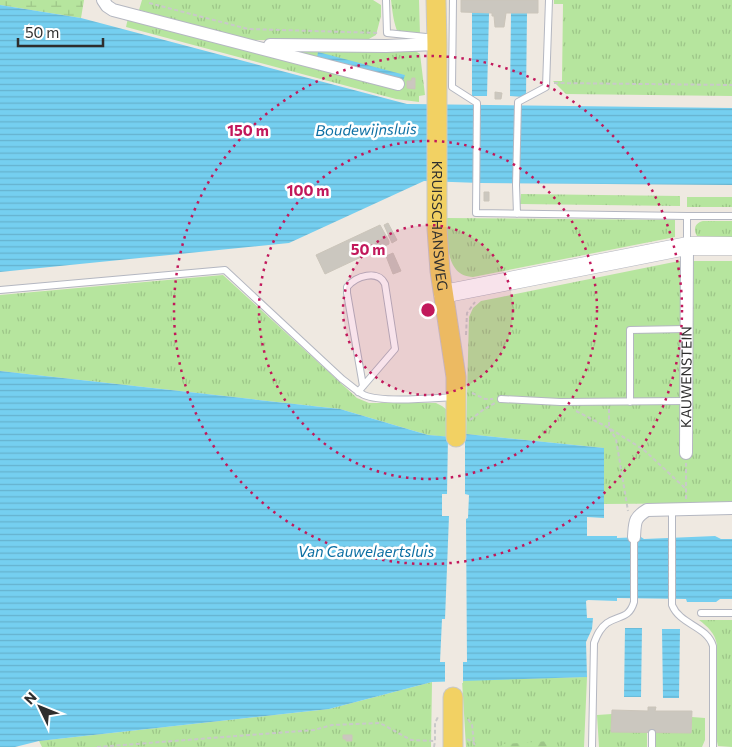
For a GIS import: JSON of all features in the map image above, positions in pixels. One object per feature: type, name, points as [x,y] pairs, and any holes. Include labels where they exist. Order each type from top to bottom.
[{"type":"main road","name":"KRUISSCHANSWEG","points":[[436,0],[438,246],[454,365],[462,393],[456,437]]},
{"type":"main road","points":[[453,697],[454,747]]},
{"type":"street","points":[[103,0],[113,10],[250,44],[398,84]]},
{"type":"street","points":[[250,44],[386,46],[437,41]]},
{"type":"street","points":[[444,294],[686,246],[732,246]]},
{"type":"street","name":"KAUWENSTEIN","points":[[686,246],[686,454]]},
{"type":"street","points":[[634,537],[635,522],[647,510],[732,508]]},
{"type":"lane","points":[[386,0],[386,33],[437,41]]},
{"type":"lane","points":[[453,0],[452,87],[477,103],[476,213],[732,216]]},
{"type":"lane","points":[[516,214],[518,102],[546,88],[549,0]]},
{"type":"lane","points":[[686,246],[687,216]]},
{"type":"lane","points":[[0,290],[225,270],[358,392],[380,399],[462,393]]},
{"type":"lane","points":[[358,392],[395,349],[385,284],[378,276],[373,275],[357,279],[348,287],[347,293],[363,386]]},
{"type":"lane","points":[[630,402],[630,330],[686,329]]},
{"type":"lane","points":[[501,399],[560,402],[686,401]]},
{"type":"lane","points":[[672,509],[672,605],[674,611],[705,634],[711,640],[713,646],[713,747]]},
{"type":"lane","points":[[592,747],[594,643],[598,632],[607,623],[624,616],[632,609],[634,602],[634,537]]},
{"type":"lane","points":[[701,613],[732,613]]},
{"type":"lane","points":[[652,733],[652,747]]},
{"type":"path","points":[[149,3],[248,29],[386,33]]},
{"type":"path","points":[[547,83],[732,85]]},
{"type":"path","points":[[466,344],[467,313],[476,301]]},
{"type":"path","points":[[462,393],[471,392],[486,399],[501,399]]},
{"type":"path","points":[[470,420],[501,399]]},
{"type":"path","points":[[560,402],[609,428],[644,450],[686,489]]},
{"type":"path","points":[[609,402],[609,428],[616,439],[629,517],[635,522]]},
{"type":"path","points":[[686,454],[686,509]]},
{"type":"path","points":[[97,747],[314,730],[332,725],[380,723],[411,740],[434,741]]},
{"type":"green space","points":[[0,0],[84,0],[81,18],[0,5]]},
{"type":"green space","points":[[142,0],[373,0],[381,5],[381,16],[376,35],[367,40],[252,40],[139,10]]},
{"type":"green space","points":[[391,0],[419,0],[420,35],[412,40],[405,40],[400,36],[394,22]]},
{"type":"green space","points":[[554,0],[732,0],[732,96],[566,94],[553,81],[562,81],[563,4],[554,4]]},
{"type":"green space","points":[[128,18],[401,89],[404,75],[294,52],[295,50],[414,50],[420,54],[425,95],[419,96],[419,102],[396,99],[126,27]]},
{"type":"green space","points":[[521,194],[680,196],[680,206],[520,204]]},
{"type":"green space","points":[[687,197],[732,197],[732,207],[687,207]]},
{"type":"green space","points":[[446,218],[675,220],[675,237],[473,277],[464,275],[452,263],[449,255]]},
{"type":"green space","points":[[703,221],[732,221],[732,237],[697,236],[696,227],[698,223]]},
{"type":"green space","points":[[679,261],[732,261],[732,503],[604,504],[604,448],[466,434],[469,317],[473,308],[481,301]]},
{"type":"green space","points":[[223,275],[357,398],[369,403],[436,403],[447,410],[449,437],[428,435],[340,409],[0,371],[0,295]]},
{"type":"green space","points":[[699,620],[732,620],[732,747],[718,746],[716,737],[717,645],[711,631]]},
{"type":"green space","points":[[587,677],[584,747],[466,747],[462,680]]},
{"type":"green space","points":[[432,682],[431,747],[42,747],[39,741],[329,709]]},
{"type":"green space","points":[[612,714],[611,731],[647,732],[647,747],[599,747],[597,715]]},
{"type":"green space","points":[[692,717],[705,718],[705,740],[702,747],[655,747],[656,732],[691,733]]},
{"type":"green space","points":[[550,741],[557,744],[558,747],[500,747],[503,744]]},
{"type":"water","name":"Boudewijnsluis","points":[[0,5],[81,18],[407,104],[732,108],[732,185],[424,181],[289,243],[0,272]]},
{"type":"water","points":[[472,12],[489,13],[487,96],[472,96]]},
{"type":"water","points":[[511,13],[527,13],[526,97],[510,96]]},
{"type":"water","points":[[318,52],[405,75],[403,81],[317,58]]},
{"type":"water","name":"Van Cauwelaertsluis","points":[[0,371],[340,409],[428,435],[465,438],[466,434],[604,448],[604,518],[587,517],[587,536],[641,537],[644,539],[715,536],[721,539],[732,539],[732,599],[720,599],[716,602],[687,602],[686,599],[617,598],[617,601],[586,601],[587,618],[593,618],[592,629],[586,642],[587,677],[432,682],[329,709],[39,741],[15,747],[0,747]]},
{"type":"water","points":[[625,628],[642,628],[641,697],[624,697]]},
{"type":"water","points":[[662,629],[680,629],[679,698],[663,698]]},
{"type":"pier","points":[[448,437],[465,437],[465,494],[469,495],[468,518],[466,519],[467,662],[463,662],[463,683],[445,684],[445,662],[440,662],[442,619],[445,619],[449,516],[442,516],[442,494],[447,494]]},
{"type":"building","points":[[461,0],[538,0],[538,13],[506,13],[504,27],[495,27],[492,13],[461,12]]},
{"type":"building","points":[[412,78],[415,78],[415,89],[407,88],[407,81],[411,81]]},
{"type":"building","points":[[495,92],[502,93],[501,99],[495,99]]},
{"type":"building","points":[[484,192],[489,192],[489,201],[484,201]]},
{"type":"building","points":[[388,223],[397,240],[392,243],[384,225]]},
{"type":"building","points":[[380,225],[389,244],[325,274],[316,255]]},
{"type":"building","points":[[393,253],[401,271],[393,274],[386,256]]},
{"type":"building","points":[[648,707],[656,707],[655,711],[692,711],[691,733],[611,732],[612,710],[648,711]]},
{"type":"building","points":[[343,735],[352,735],[352,741],[343,739]]}]
